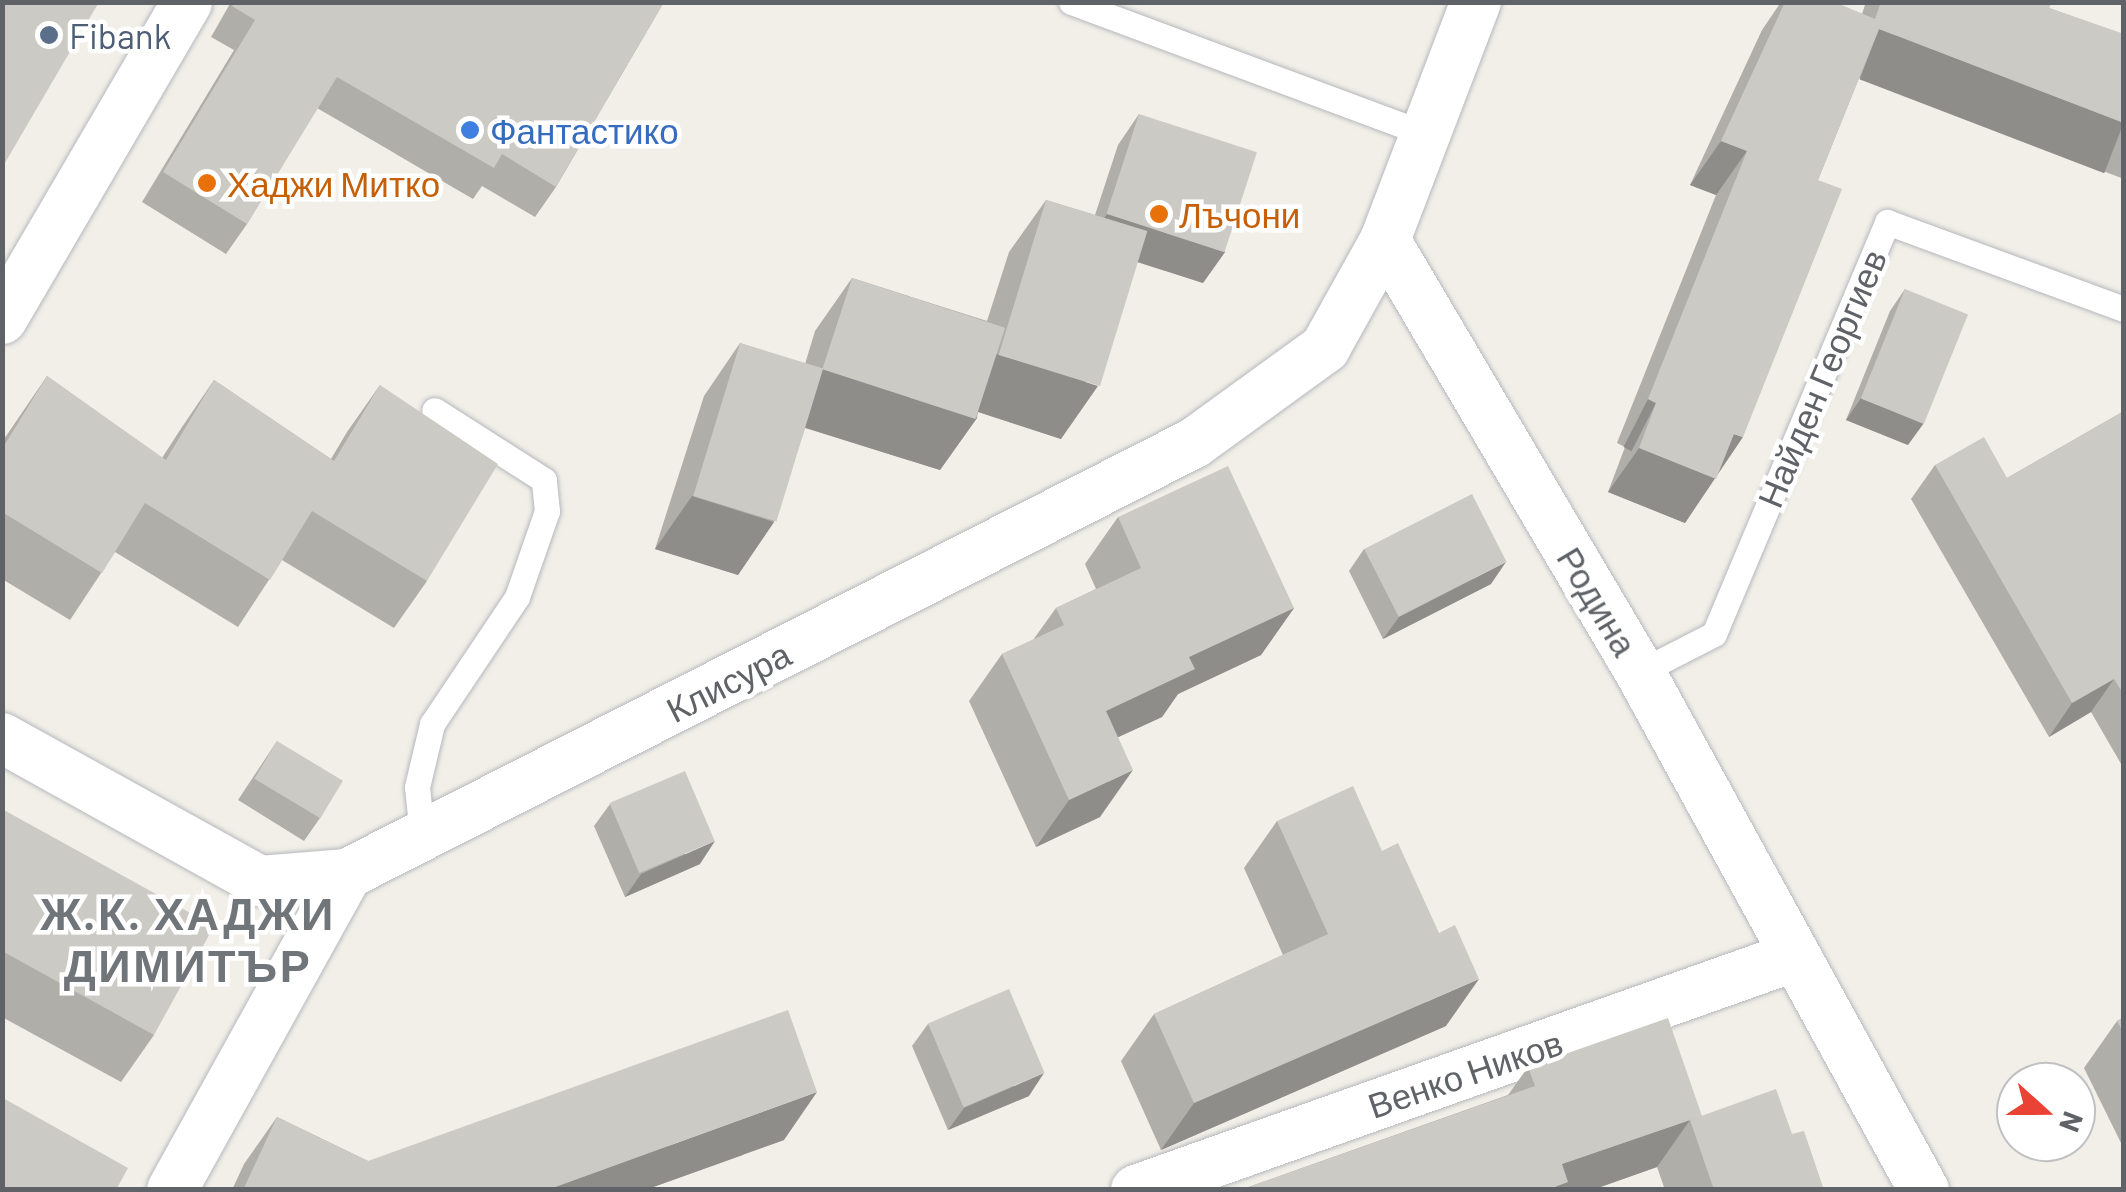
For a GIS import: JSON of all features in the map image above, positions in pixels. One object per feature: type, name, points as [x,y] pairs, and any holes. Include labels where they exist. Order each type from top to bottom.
[{"type":"street","points":[[2,319],[187,2]]},
{"type":"street","points":[[1385,240],[1476,2]]},
{"type":"street","name":"Родина","points":[[1385,240],[1640,672],[1793,958],[1924,1190]]},
{"type":"street","name":"Клисура","points":[[2,738],[260,881],[347,874],[1194,443],[1326,348],[1385,240]]},
{"type":"street","points":[[172,1190],[347,874]]},
{"type":"street","name":"Венко Ников","points":[[1136,1190],[1793,958]]},
{"type":"lane","points":[[1070,2],[1425,134]]},
{"type":"lane","name":"Найден Георгиев","points":[[1640,672],[1714,634],[1886,222],[2124,309]]},
{"type":"lane","points":[[422,836],[417,787],[432,724],[517,597],[546,511],[544,480],[434,410]]},
{"type":"building","points":[[2,2],[99,2],[2,168]]},
{"type":"building","name":"Фантастико","points":[[234,2],[664,2],[556,187],[502,154],[494,168],[337,77],[247,224],[163,172],[255,20],[232,6]]},
{"type":"building","points":[[1785,2],[1834,2],[1875,19],[1881,2],[2051,2],[2049,8],[2124,34],[2124,123],[1879,29],[1818,180],[1842,189],[1743,437],[1734,434],[1716,479],[1639,448],[1656,403],[1648,399],[1747,151],[1721,141]]},
{"type":"building","points":[[1139,114],[1257,152],[1224,252],[1107,214]]},
{"type":"building","points":[[1046,200],[1147,231],[1100,386],[999,355]]},
{"type":"building","points":[[852,278],[1005,328],[975,419],[822,369]]},
{"type":"building","points":[[1905,289],[1968,314],[1924,424],[1861,398]]},
{"type":"building","points":[[740,343],[823,368],[776,521],[693,496]]},
{"type":"building","points":[[47,376],[166,460],[214,380],[334,461],[380,385],[498,464],[427,581],[312,511],[270,580],[145,503],[102,573],[2,512],[2,449]]},
{"type":"building","points":[[2124,411],[2124,695],[2114,679],[2072,703],[1935,465],[1984,437],[2007,478]]},
{"type":"building","points":[[1228,466],[1294,608],[1189,657],[1195,669],[1106,711],[1133,770],[1069,800],[1002,654],[1064,625],[1056,608],[1141,568],[1118,517]]},
{"type":"building","points":[[1472,494],[1507,562],[1399,617],[1364,549]]},
{"type":"building","points":[[277,741],[343,781],[320,818],[254,779]]},
{"type":"building","points":[[685,771],[715,841],[639,873],[610,803]]},
{"type":"building","points":[[1353,786],[1382,851],[1398,843],[1439,933],[1455,925],[1479,979],[1194,1103],[1154,1014],[1328,934],[1277,821]]},
{"type":"building","points":[[2,809],[214,926],[154,1035],[2,951]]},
{"type":"building","points":[[1009,989],[1045,1073],[964,1107],[928,1023]]},
{"type":"building","points":[[788,1010],[817,1092],[547,1190],[243,1190],[277,1117],[368,1161]]},
{"type":"building","points":[[1668,1018],[1702,1116],[1562,1164],[1568,1182],[1547,1190],[1240,1190],[1535,1086],[1528,1067]]},
{"type":"building","points":[[1776,1089],[1792,1134],[1804,1131],[1824,1190],[1714,1190],[1690,1120]]},
{"type":"building","points":[[3,1098],[128,1168],[116,1190],[2,1190]]},
{"type":"place","name":"Fibank","points":[[49,35]]},
{"type":"place","name":"Фантастико","points":[[470,130]]},
{"type":"place","name":"Хаджи Митко","points":[[207,183]]},
{"type":"place","name":"Лъчони","points":[[1159,214]]},
{"type":"district","name":"Ж.К. ХАДЖИ ДИМИТЪР","points":[[188,939]]}]
